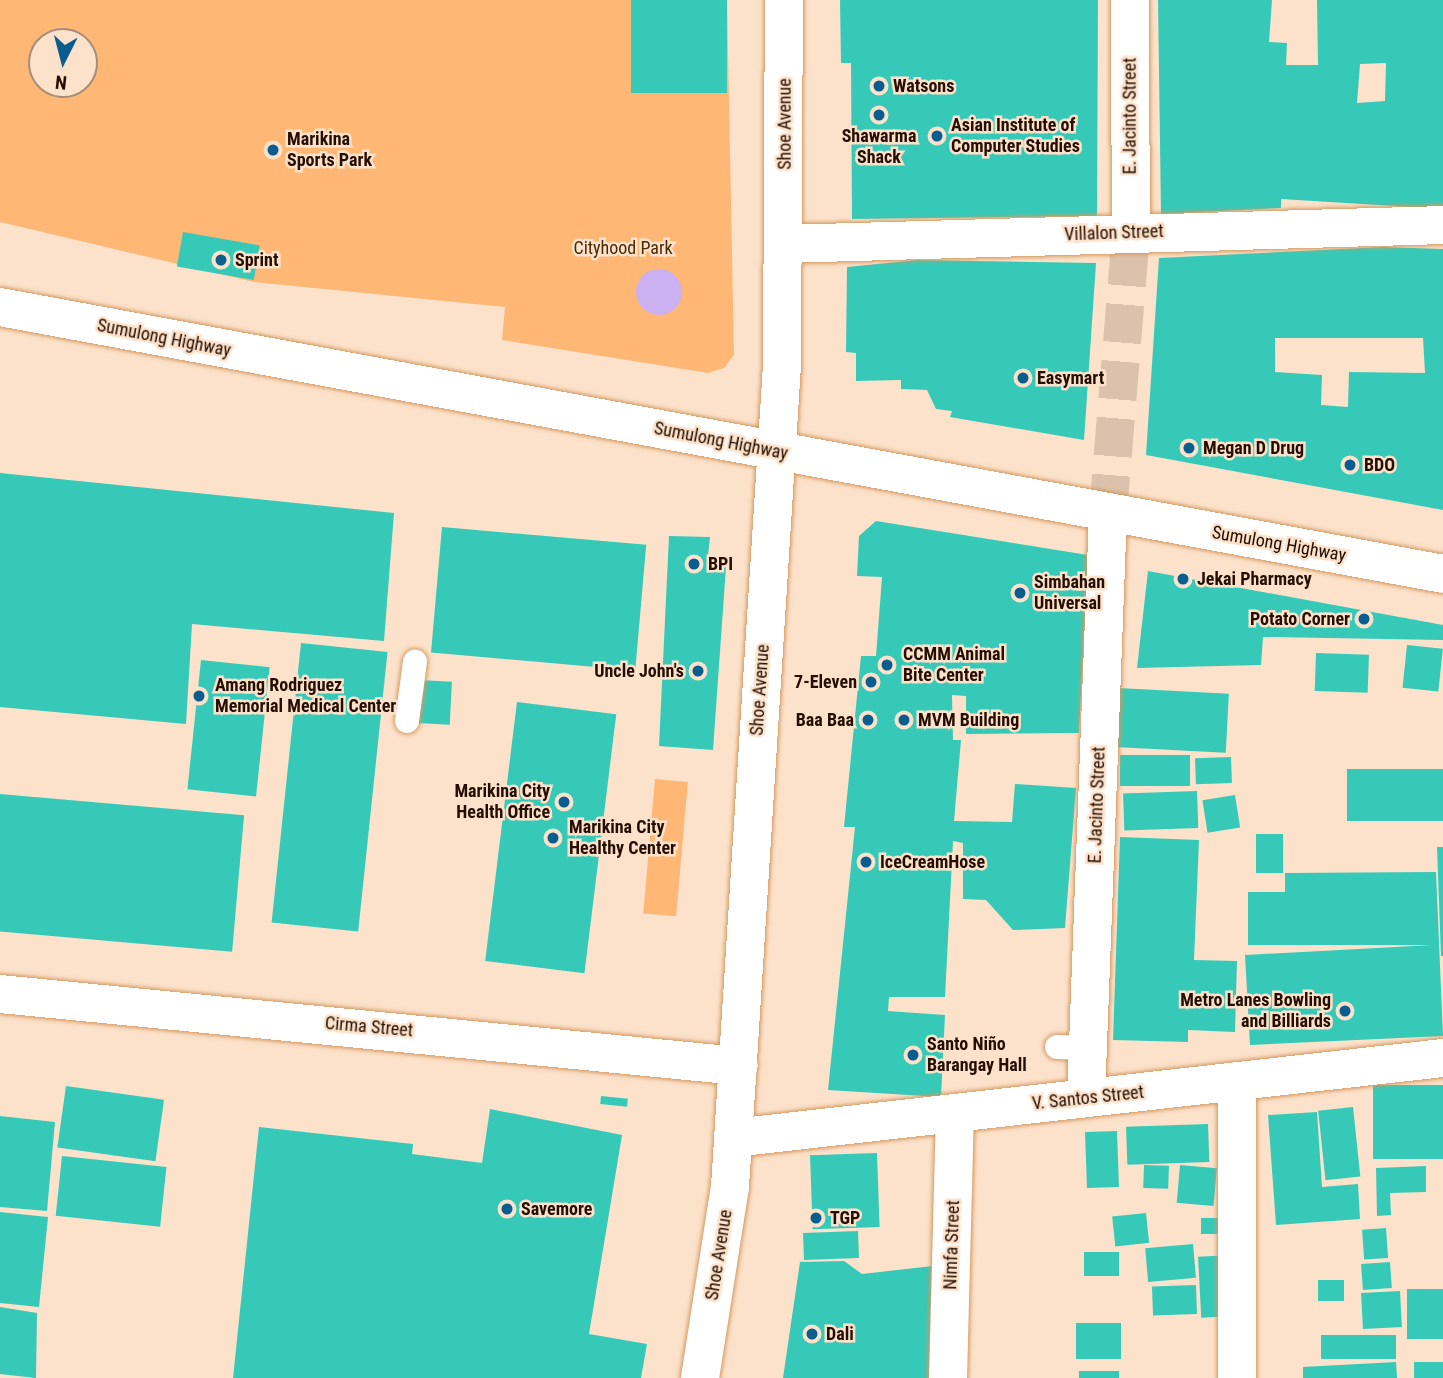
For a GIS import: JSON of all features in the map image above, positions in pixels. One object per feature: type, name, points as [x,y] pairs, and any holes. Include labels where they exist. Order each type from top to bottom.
[{"type":"street","name":"Shoe Avenue","points":[[700,1378],[733,1138],[738,1066],[785,244],[784,0]]},
{"type":"street","name":"E. Jacinto Street","points":[[1130,0],[1131,233]]},
{"type":"street","name":"Villalon Street","points":[[785,244],[1443,225]]},
{"type":"street","name":"Sumulong Highway","points":[[0,307],[1443,574]]},
{"type":"street","name":"E. Jacinto Street","points":[[1086,1098],[1073,1048],[1108,513]]},
{"type":"street","name":"Cirma Street","points":[[0,994],[738,1066]]},
{"type":"street","name":"V. Santos Street","points":[[733,1138],[1443,1058]]},
{"type":"street","points":[[1237,1081],[1237,1378]]},
{"type":"street","name":"Nimfa Street","points":[[948,1378],[955,1113]]},
{"type":"lane","points":[[407,721],[415,662]]},
{"type":"green space","name":"Marikina Sports Park","points":[[0,0],[727,0],[734,355],[724,368],[708,373],[502,340],[505,307],[254,282],[0,222]]},
{"type":"green space","points":[[655,779],[688,782],[676,916],[643,913]]},
{"type":"shaded area","points":[[659,269],[675,276],[682,292],[675,308],[659,315],[643,308],[636,292],[643,276]]},
{"type":"building","points":[[631,0],[727,0],[727,93],[631,93]]},
{"type":"building","points":[[840,0],[1098,0],[1097,216],[852,219],[851,63],[841,63]]},
{"type":"building","points":[[1158,0],[1272,0],[1269,42],[1287,43],[1286,65],[1318,65],[1317,0],[1443,0],[1443,209],[1281,199],[1281,208],[1161,214]],"holes":[[[1386,63],[1385,101],[1357,103],[1360,64]]]},
{"type":"building","points":[[183,232],[260,246],[254,280],[177,266]]},
{"type":"building","points":[[1383,247],[1443,249],[1443,510],[1146,455],[1159,258]],"holes":[[[1275,338],[1423,338],[1425,373],[1349,372],[1348,407],[1321,405],[1322,375],[1275,372]]]},
{"type":"building","points":[[918,260],[1096,263],[1084,440],[950,417],[952,411],[936,409],[927,390],[901,389],[901,380],[856,381],[856,353],[846,352],[847,267]]},
{"type":"building","points":[[0,473],[394,513],[384,641],[192,624],[186,724],[0,707]]},
{"type":"building","points":[[876,521],[1088,555],[1079,733],[966,734],[966,696],[952,695],[953,740],[961,740],[954,821],[1012,822],[1015,784],[1076,788],[1065,928],[1013,930],[986,900],[963,899],[963,843],[953,841],[945,997],[889,997],[888,1011],[945,1015],[941,1097],[828,1090],[855,827],[844,827],[861,656],[876,656],[882,577],[857,576],[859,536]]},
{"type":"building","points":[[442,527],[646,545],[635,670],[431,653]]},
{"type":"building","points":[[669,536],[710,537],[707,565],[726,567],[713,750],[659,746]]},
{"type":"building","points":[[1148,571],[1443,625],[1443,640],[1263,637],[1261,665],[1137,668]]},
{"type":"building","points":[[301,643],[388,652],[358,932],[272,922]]},
{"type":"building","points":[[1407,645],[1443,649],[1438,692],[1403,688]]},
{"type":"building","points":[[1316,653],[1369,655],[1368,693],[1315,691]]},
{"type":"building","points":[[201,660],[270,667],[256,797],[187,789]]},
{"type":"building","points":[[419,680],[452,682],[450,725],[417,723]]},
{"type":"building","points":[[1118,688],[1229,694],[1226,753],[1115,747]]},
{"type":"building","name":"Marikina City Healthy Center","points":[[517,702],[616,714],[584,973],[485,961]]},
{"type":"building","points":[[1120,755],[1190,755],[1190,786],[1120,786]]},
{"type":"building","points":[[1231,757],[1232,783],[1196,784],[1195,758]]},
{"type":"building","points":[[1347,769],[1443,769],[1443,821],[1347,821]]},
{"type":"building","points":[[1197,791],[1198,828],[1124,831],[1123,794]]},
{"type":"building","points":[[0,794],[244,815],[232,952],[0,932]]},
{"type":"building","points":[[1235,795],[1240,828],[1208,833],[1202,800]]},
{"type":"building","points":[[1256,834],[1283,834],[1283,873],[1256,873]]},
{"type":"building","points":[[1120,837],[1199,840],[1194,960],[1237,961],[1235,1032],[1188,1030],[1188,1042],[1113,1040]]},
{"type":"building","points":[[1437,847],[1443,847],[1443,956],[1441,956]]},
{"type":"building","points":[[1436,872],[1443,1036],[1250,1045],[1245,955],[1432,945],[1248,945],[1248,892],[1285,892],[1285,873]]},
{"type":"building","points":[[1373,1085],[1443,1085],[1443,1159],[1373,1159]]},
{"type":"building","points":[[66,1086],[164,1100],[155,1161],[57,1147]]},
{"type":"building","points":[[601,1096],[628,1099],[627,1107],[600,1104]]},
{"type":"building","points":[[1353,1107],[1360,1177],[1326,1180],[1318,1111]]},
{"type":"building","points":[[490,1109],[622,1135],[589,1334],[647,1344],[641,1378],[233,1378],[259,1127],[413,1144],[412,1154],[482,1163]]},
{"type":"building","points":[[1317,1112],[1322,1187],[1358,1184],[1360,1219],[1276,1225],[1268,1115]]},
{"type":"building","points":[[0,1116],[55,1122],[47,1211],[0,1207]]},
{"type":"building","points":[[1208,1124],[1209,1162],[1127,1165],[1126,1127]]},
{"type":"building","points":[[1117,1131],[1119,1187],[1087,1188],[1085,1132]]},
{"type":"building","points":[[877,1153],[880,1227],[813,1229],[810,1155]]},
{"type":"building","points":[[62,1156],[166,1167],[160,1227],[56,1216]]},
{"type":"building","points":[[1144,1165],[1169,1166],[1168,1189],[1143,1188]]},
{"type":"building","points":[[1180,1165],[1217,1168],[1214,1206],[1177,1203]]},
{"type":"building","points":[[1426,1166],[1426,1192],[1390,1193],[1391,1215],[1377,1216],[1376,1168]]},
{"type":"building","points":[[0,1212],[48,1217],[39,1307],[0,1303]]},
{"type":"building","points":[[1146,1213],[1149,1243],[1115,1246],[1112,1217]]},
{"type":"building","points":[[1201,1218],[1234,1218],[1234,1234],[1201,1234]]},
{"type":"building","points":[[1386,1228],[1388,1258],[1364,1260],[1362,1230]]},
{"type":"building","points":[[858,1231],[859,1258],[804,1260],[803,1233]]},
{"type":"building","points":[[1193,1244],[1196,1278],[1148,1282],[1145,1248]]},
{"type":"building","points":[[1084,1252],[1119,1252],[1119,1276],[1084,1276]]},
{"type":"building","points":[[1232,1255],[1235,1316],[1201,1318],[1198,1257]]},
{"type":"building","points":[[844,1261],[862,1274],[950,1264],[945,1378],[783,1378],[800,1262]]},
{"type":"building","points":[[1390,1262],[1392,1288],[1363,1290],[1361,1264]]},
{"type":"building","points":[[1318,1280],[1344,1280],[1344,1301],[1318,1301]]},
{"type":"building","points":[[1196,1285],[1197,1314],[1153,1316],[1152,1287]]},
{"type":"building","points":[[1407,1289],[1443,1289],[1443,1339],[1407,1339]]},
{"type":"building","points":[[1400,1291],[1402,1327],[1363,1329],[1361,1293]]},
{"type":"building","points":[[0,1307],[37,1313],[36,1378],[0,1374]]},
{"type":"building","points":[[1076,1323],[1121,1323],[1121,1359],[1076,1359]]},
{"type":"building","points":[[1321,1335],[1396,1335],[1396,1359],[1321,1359]]},
{"type":"building","points":[[1396,1362],[1397,1378],[1303,1378],[1303,1367]]},
{"type":"building","points":[[1414,1362],[1443,1362],[1443,1378],[1414,1378]]},
{"type":"building","points":[[1079,1371],[1119,1371],[1119,1378],[1079,1378]]},
{"type":"tunnel","points":[[1108,513],[1131,232]]},
{"type":"place","name":"Watsons","points":[[879,86]]},
{"type":"place","name":"Shawarma Shack","points":[[879,115]]},
{"type":"place","name":"Asian Institute of Computer Studies","points":[[937,136]]},
{"type":"place","name":"Marikina Sports Park","points":[[273,150]]},
{"type":"place","name":"Sprint","points":[[221,260]]},
{"type":"place","name":"Easymart","points":[[1023,378]]},
{"type":"place","name":"Megan D Drug","points":[[1189,448]]},
{"type":"place","name":"BDO","points":[[1350,465]]},
{"type":"place","name":"BPI","points":[[694,564]]},
{"type":"place","name":"Jekai Pharmacy","points":[[1183,579]]},
{"type":"place","name":"Simbahan Universal","points":[[1020,593]]},
{"type":"place","name":"Potato Corner","points":[[1364,619]]},
{"type":"place","name":"CCMM Animal Bite Center","points":[[887,665]]},
{"type":"place","name":"Uncle John's","points":[[698,671]]},
{"type":"place","name":"7-Eleven","points":[[871,682]]},
{"type":"place","name":"Amang Rodriguez Memorial Medical Center","points":[[199,696]]},
{"type":"place","name":"Baa Baa","points":[[868,720]]},
{"type":"place","name":"MVM Building","points":[[904,720]]},
{"type":"place","name":"Marikina City Health Office","points":[[564,802]]},
{"type":"place","name":"Marikina City Healthy Center","points":[[553,838]]},
{"type":"place","name":"IceCreamHose","points":[[866,862]]},
{"type":"place","name":"Metro Lanes Bowling and Billiards","points":[[1345,1011]]},
{"type":"place","name":"Santo Niño Barangay Hall","points":[[913,1055]]},
{"type":"place","name":"Savemore","points":[[507,1209]]},
{"type":"place","name":"TGP","points":[[816,1218]]},
{"type":"place","name":"Dali","points":[[812,1334]]},
{"type":"park label","name":"Cityhood Park","points":[[623,248]]}]
